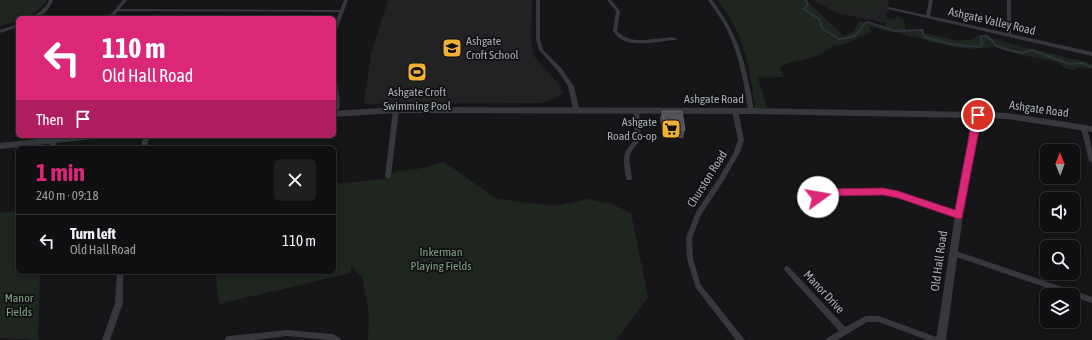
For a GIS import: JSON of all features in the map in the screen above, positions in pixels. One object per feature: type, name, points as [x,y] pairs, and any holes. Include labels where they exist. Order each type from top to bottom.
[{"type":"street","points":[[37,16],[48,8],[51,0]]},
{"type":"street","points":[[112,16],[125,0]]},
{"type":"street","points":[[336,27],[346,0]]},
{"type":"street","points":[[538,0],[538,39],[541,50],[571,86],[575,98],[576,110]]},
{"type":"street","points":[[609,0],[618,11],[615,31],[619,38],[630,42],[675,39]]},
{"type":"street","points":[[710,0],[722,15],[734,38],[745,75],[751,111]]},
{"type":"street","points":[[928,17],[931,0]]},
{"type":"street","points":[[1009,0],[1009,36]]},
{"type":"street","name":"Ashgate Valley Road","points":[[888,8],[1092,54]]},
{"type":"street","points":[[116,10],[342,11]]},
{"type":"street","points":[[0,32],[16,26]]},
{"type":"street","points":[[388,176],[396,110]]},
{"type":"street","name":"Ashgate Road","points":[[336,114],[396,110],[636,110],[978,115],[1008,116],[1092,129]]},
{"type":"street","points":[[629,178],[626,159],[628,151],[638,139],[636,110]]},
{"type":"street","name":"Churston Road","points":[[735,111],[742,140],[722,178],[698,214],[689,238],[689,245],[690,259],[698,286],[741,340]]},
{"type":"street","name":"Old Hall Road","points":[[941,340],[959,215],[978,115]]},
{"type":"street","points":[[1084,128],[1092,161]]},
{"type":"street","points":[[0,146],[74,138]]},
{"type":"street","points":[[52,146],[55,140]]},
{"type":"street","points":[[816,212],[818,197],[823,193],[883,192],[898,195],[959,215]]},
{"type":"street","points":[[953,254],[1092,300]]},
{"type":"street","name":"Manor Drive","points":[[787,269],[844,331]]},
{"type":"street","points":[[106,340],[119,303],[120,274]]},
{"type":"street","name":"Manor Drive","points":[[830,340],[866,319],[879,318],[936,340]]},
{"type":"street","points":[[229,339],[287,333],[333,337],[337,340]]},
{"type":"shaded area","name":"Ashgate Croft School","points":[[388,0],[532,0],[531,42],[534,56],[560,85],[563,93],[556,98],[541,103],[364,104],[371,53]]},
{"type":"shaded area","points":[[814,0],[889,0],[886,23],[836,13]]},
{"type":"green space","points":[[0,0],[47,0],[34,13],[28,16],[16,16],[16,22],[0,26]]},
{"type":"green space","points":[[717,0],[806,0],[844,36],[854,31],[859,21],[886,26],[886,18],[892,19],[898,16],[904,21],[906,29],[957,40],[971,40],[978,35],[985,36],[1092,64],[1092,69],[1077,67],[1075,70],[1066,69],[1057,62],[1021,55],[994,47],[973,49],[953,47],[869,26],[872,32],[843,45],[834,46],[811,58],[788,63],[780,67],[784,77],[758,78],[767,108],[755,108],[748,64],[740,38],[734,25]]},
{"type":"green space","points":[[822,0],[883,0],[882,6],[875,15]]},
{"type":"green space","name":"Ashgate Croft Swimming Pool","points":[[411,60],[424,60],[422,67],[427,67],[425,77],[420,77],[418,86],[405,85]]},
{"type":"green space","name":"Inkerman Playing Fields","points":[[444,162],[497,199],[555,206],[588,199],[609,203],[631,213],[648,297],[616,340],[368,340],[369,314],[362,277],[351,266],[351,273],[219,304],[215,274],[336,274],[336,184],[385,179],[397,171],[417,169]]},
{"type":"green space","name":"Manor Fields","points":[[16,211],[16,274],[40,274],[38,340],[0,338],[0,213]]},
{"type":"building","points":[[662,111],[682,111],[685,130],[665,130]]},
{"type":"waterway","points":[[806,0],[808,5],[804,9],[819,19],[823,29],[839,39],[855,35],[867,22],[895,31],[922,30],[924,36],[928,38],[951,44],[980,47],[982,44],[981,36],[987,36],[997,46],[1008,50],[1022,53],[1032,50],[1069,64],[1082,63],[1092,67]]},
{"type":"place","name":"Ashgate Croft School","points":[[452,48]]},
{"type":"place","name":"Ashgate Croft Swimming Pool","points":[[417,72]]},
{"type":"place","name":"Ashgate Road Co-op","points":[[671,129]]},
{"type":"route","points":[[818,197],[823,193],[883,192],[898,195],[959,215],[978,115]]}]
